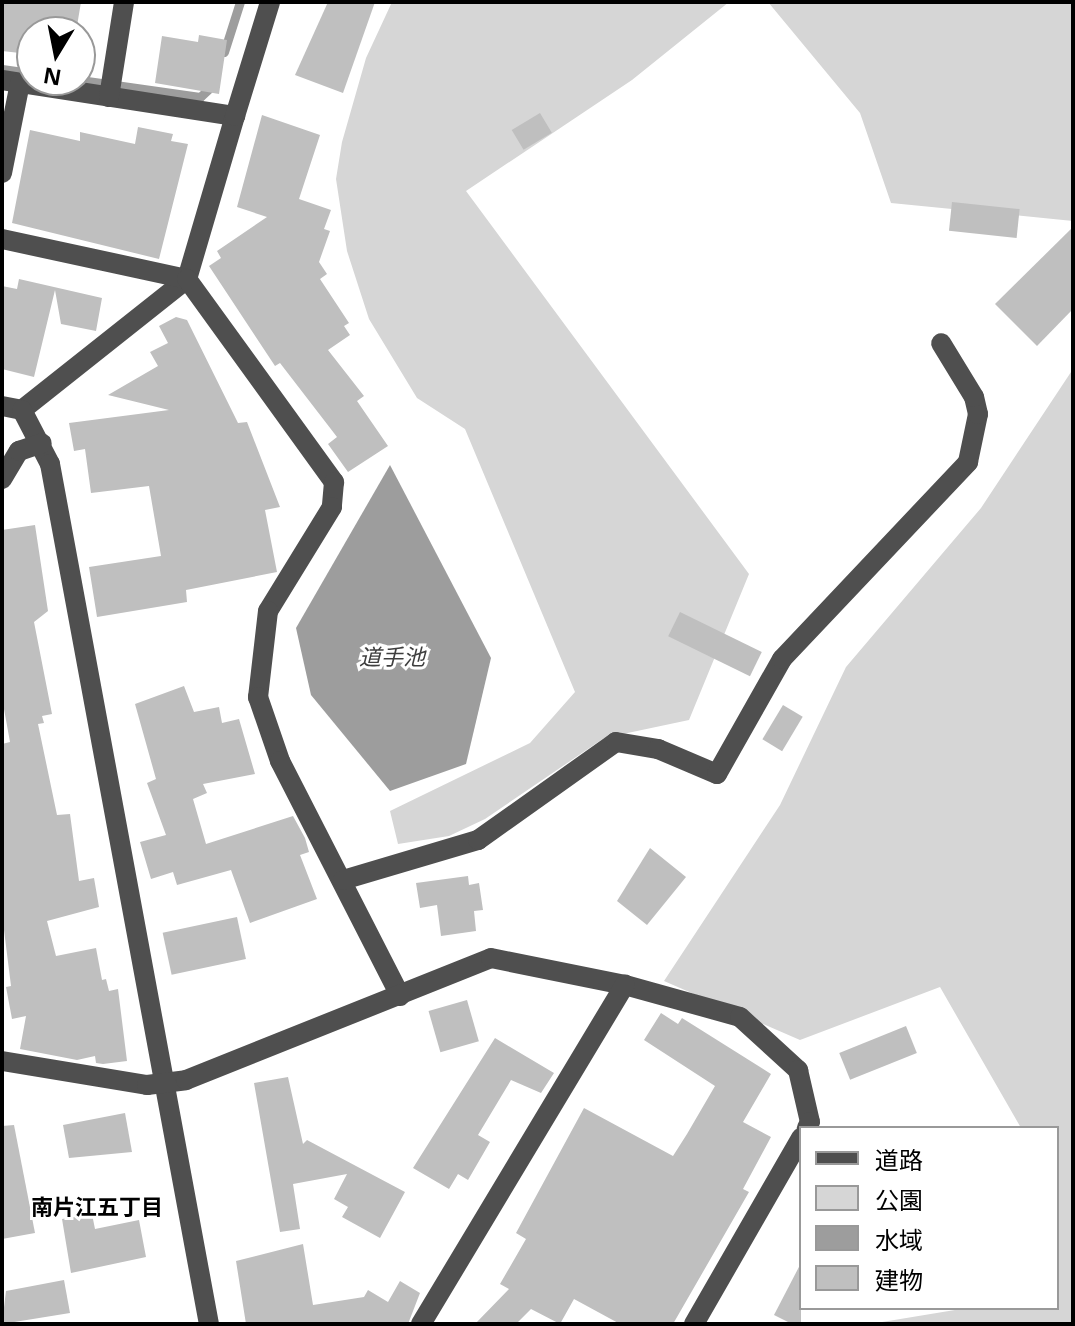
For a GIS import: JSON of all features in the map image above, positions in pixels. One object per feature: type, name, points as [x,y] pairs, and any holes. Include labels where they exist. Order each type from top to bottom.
[{"type":"street","points":[[109,97],[124,2]]},
{"type":"street","points":[[209,1324],[42,443],[12,408],[187,279],[270,2]]},
{"type":"street","points":[[2,173],[11,82],[235,116]]},
{"type":"street","points":[[2,239],[187,279],[334,482],[332,507],[268,611],[258,697],[280,761],[400,996]]},
{"type":"street","points":[[343,880],[478,840],[616,742],[658,749],[717,774],[782,659],[968,462],[978,414],[974,397],[941,343]]},
{"type":"street","points":[[2,479],[19,451],[42,443]]},
{"type":"street","points":[[2,1061],[147,1085],[186,1080],[491,958],[625,985],[740,1017],[798,1070],[810,1122],[808,1126]]},
{"type":"street","points":[[421,1324],[625,985]]},
{"type":"street","points":[[694,1324],[799,1141]]},
{"type":"green space","points":[[392,2],[729,2],[632,80],[466,191],[749,574],[689,720],[604,738],[485,819],[449,836],[398,844],[390,811],[530,743],[575,692],[465,429],[417,398],[369,319],[347,251],[336,179],[342,142],[366,58]]},
{"type":"green space","points":[[768,2],[1073,2],[1073,221],[891,203],[860,113]]},
{"type":"green space","points":[[1073,369],[1073,1324],[870,1324],[955,1310],[1059,1310],[1059,1126],[1020,1126],[940,987],[800,1040],[664,981],[780,805],[846,667],[981,508]]},
{"type":"water","name":"道手池","points":[[390,465],[491,658],[466,764],[390,791],[311,695],[296,628]]},
{"type":"building","points":[[2,2],[81,2],[79,16],[16,16],[16,53],[2,51]]},
{"type":"building","points":[[328,2],[375,2],[343,93],[295,75]]},
{"type":"building","points":[[199,35],[227,40],[219,94],[155,83],[162,36],[198,42]]},
{"type":"building","points":[[540,113],[552,133],[524,150],[512,130]]},
{"type":"building","points":[[262,115],[320,135],[299,199],[331,210],[324,229],[330,231],[319,262],[327,274],[320,279],[349,323],[344,326],[350,335],[328,350],[364,396],[357,401],[388,446],[348,472],[328,444],[337,437],[280,363],[275,366],[209,266],[221,258],[217,251],[267,217],[237,207]]},
{"type":"building","points":[[138,127],[173,134],[171,141],[188,144],[159,259],[12,223],[30,130],[80,141],[80,132],[135,144]]},
{"type":"building","points":[[952,202],[1020,209],[1017,238],[949,231]]},
{"type":"building","points":[[1073,227],[1073,309],[1037,346],[995,304]]},
{"type":"building","points":[[19,279],[102,298],[96,331],[61,324],[55,290],[34,377],[2,369],[2,286],[17,289]]},
{"type":"building","points":[[176,317],[187,320],[238,423],[247,422],[280,507],[265,510],[277,572],[186,590],[187,602],[97,617],[89,567],[161,556],[149,486],[91,493],[85,449],[74,451],[69,423],[169,410],[108,395],[158,366],[150,352],[168,343],[159,326]]},
{"type":"building","points":[[35,525],[48,611],[34,622],[52,714],[42,716],[44,723],[38,724],[57,815],[70,814],[79,881],[94,878],[99,907],[47,921],[56,956],[96,948],[102,980],[106,979],[109,991],[118,989],[127,1061],[103,1064],[96,1063],[95,1056],[77,1060],[20,1049],[26,1016],[12,1019],[6,987],[11,986],[2,914],[2,744],[10,742],[2,698],[2,530]]},
{"type":"building","points":[[680,612],[762,652],[750,676],[668,636]]},
{"type":"building","points":[[184,686],[194,712],[219,707],[222,723],[239,719],[255,774],[203,784],[207,793],[193,799],[206,844],[293,816],[305,838],[309,852],[300,855],[317,899],[250,923],[231,870],[177,885],[173,872],[151,879],[140,842],[166,835],[147,783],[156,779],[135,704]]},
{"type":"building","points":[[783,705],[803,717],[782,751],[762,739]]},
{"type":"building","points":[[650,848],[686,877],[647,925],[617,901]]},
{"type":"building","points":[[468,876],[469,885],[479,883],[483,910],[474,911],[476,931],[441,936],[437,905],[420,908],[416,883]]},
{"type":"building","points":[[237,917],[246,959],[172,975],[163,933]]},
{"type":"building","points":[[467,1000],[479,1041],[440,1052],[429,1011]]},
{"type":"building","points":[[661,1013],[678,1024],[682,1018],[771,1074],[743,1122],[771,1137],[743,1189],[749,1192],[673,1324],[620,1324],[574,1299],[560,1324],[531,1309],[516,1324],[475,1324],[509,1289],[500,1284],[526,1239],[516,1233],[584,1108],[673,1156],[687,1134],[715,1086],[644,1040]]},
{"type":"building","points":[[906,1026],[917,1053],[850,1080],[839,1053]]},
{"type":"building","points":[[495,1038],[554,1073],[541,1093],[511,1080],[478,1135],[490,1142],[468,1180],[458,1174],[449,1189],[413,1168]]},
{"type":"building","points":[[288,1077],[303,1144],[307,1140],[405,1192],[380,1238],[342,1217],[348,1207],[334,1199],[347,1174],[293,1184],[300,1229],[280,1232],[254,1083]]},
{"type":"building","points":[[125,1113],[132,1152],[69,1158],[63,1125]]},
{"type":"building","points":[[14,1125],[35,1233],[2,1239],[2,1126]]},
{"type":"building","points":[[92,1214],[95,1229],[139,1220],[146,1257],[71,1273],[62,1219]]},
{"type":"building","points":[[303,1244],[313,1305],[364,1297],[368,1290],[388,1302],[400,1281],[420,1293],[408,1324],[246,1324],[236,1261]]},
{"type":"building","points":[[799,1267],[801,1324],[792,1324],[774,1315]]},
{"type":"building","points":[[64,1280],[70,1313],[2,1324],[6,1291]]},
{"type":"waterway","points":[[224,52],[240,2]]},
{"type":"waterway","points":[[2,69],[16,71]]},
{"type":"waterway","points":[[96,82],[200,97],[213,85]]},
{"type":"district","name":"南片江五丁目","points":[[97,1207]]}]
